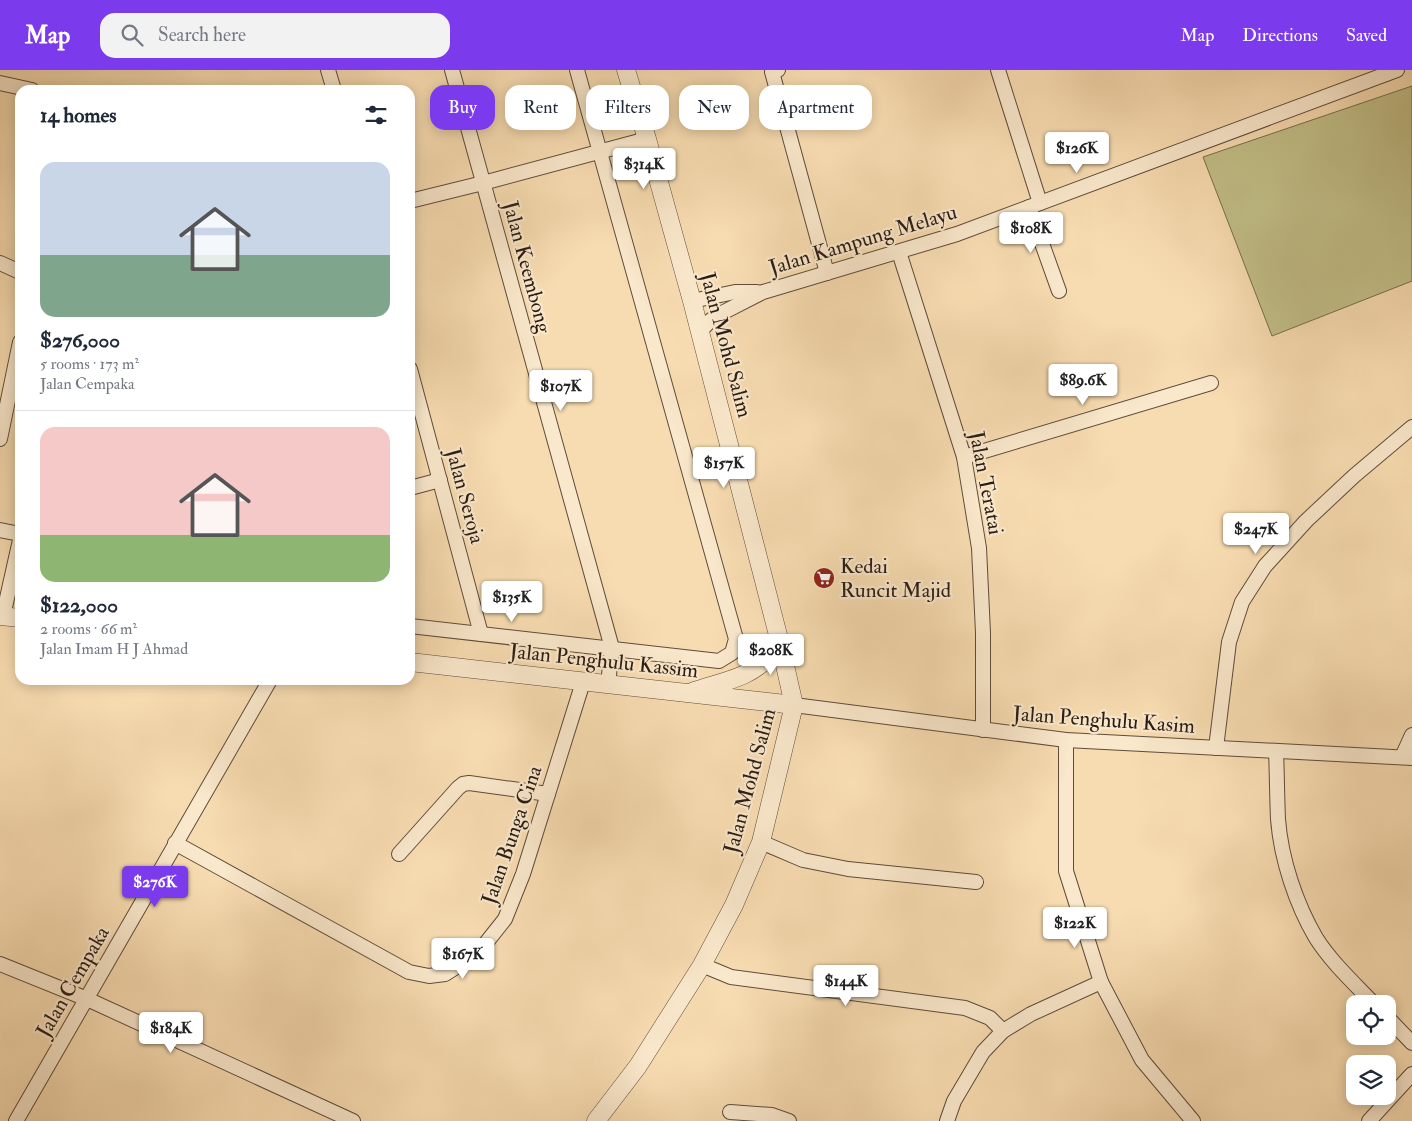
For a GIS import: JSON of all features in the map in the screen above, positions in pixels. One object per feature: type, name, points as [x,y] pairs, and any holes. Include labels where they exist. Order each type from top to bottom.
[{"type":"street","points":[[328,70],[332,85]]},
{"type":"street","name":"Jalan Keembong","points":[[452,70],[612,648]]},
{"type":"street","points":[[577,70],[600,151]]},
{"type":"street","name":"Jalan Mohd Salim","points":[[596,1121],[638,1066],[702,965],[734,905],[761,842],[794,705],[779,639],[700,331],[626,70]]},
{"type":"street","points":[[778,70],[772,72],[827,273]]},
{"type":"street","points":[[998,70],[1060,291]]},
{"type":"street","name":"Jalan Kampung Melayu","points":[[700,331],[716,317],[763,292],[957,234],[1397,70]]},
{"type":"street","points":[[0,83],[15,86]]},
{"type":"street","points":[[415,200],[647,139]]},
{"type":"street","name":"Jalan Penghulu Kassim","points":[[415,627],[720,661],[732,653],[736,639],[600,151]]},
{"type":"street","name":"Jalan Teratai","points":[[899,252],[964,456],[979,548],[983,633],[983,730]]},
{"type":"street","points":[[0,263],[15,270]]},
{"type":"street","name":"Jalan Kampung Melayu","points":[[692,301],[735,292],[763,292]]},
{"type":"street","points":[[0,439],[15,366]]},
{"type":"street","points":[[964,456],[1210,383]]},
{"type":"street","name":"Jalan Seroja","points":[[415,388],[481,634]]},
{"type":"street","points":[[1216,748],[1229,642],[1242,602],[1265,566],[1306,521],[1354,476],[1412,427]]},
{"type":"street","points":[[415,487],[440,480]]},
{"type":"street","points":[[0,530],[15,533]]},
{"type":"street","points":[[8,617],[15,572]]},
{"type":"street","points":[[687,693],[749,673],[764,662],[779,639]]},
{"type":"street","points":[[608,684],[612,648]]},
{"type":"street","name":"Jalan Penghulu Kassim","points":[[415,663],[794,705]]},
{"type":"street","name":"Jalan Bunga Cina","points":[[175,843],[409,972],[429,976],[445,974],[478,953],[505,919],[523,874],[583,682]]},
{"type":"street","name":"Jalan Cempaka","points":[[16,1121],[267,685]]},
{"type":"street","name":"Jalan Penghulu Kasim","points":[[794,705],[1066,740],[1407,757]]},
{"type":"street","points":[[1407,757],[1412,734]]},
{"type":"street","points":[[1066,740],[1066,871],[1101,982],[1142,1060],[1193,1121]]},
{"type":"street","points":[[1276,751],[1278,821],[1286,864],[1300,907],[1317,939],[1335,963],[1365,995]]},
{"type":"street","points":[[399,854],[458,788],[464,784],[469,783],[548,794]]},
{"type":"street","points":[[761,842],[803,860],[848,869],[976,882]]},
{"type":"street","points":[[0,964],[87,999],[353,1121]]},
{"type":"street","points":[[702,965],[731,977],[965,1008],[990,1018],[1003,1031]]},
{"type":"street","points":[[947,1121],[954,1101],[983,1052],[1003,1031],[1031,1014],[1101,982]]},
{"type":"street","points":[[1396,1026],[1412,1043]]},
{"type":"street","points":[[1369,1121],[1412,1074]]},
{"type":"street","points":[[730,1112],[772,1115],[789,1121]]},
{"type":"shaded area","points":[[1412,86],[1412,281],[1272,336],[1203,157]]},
{"type":"place","name":"Kedai Runcit Majid","points":[[824,578]]}]
